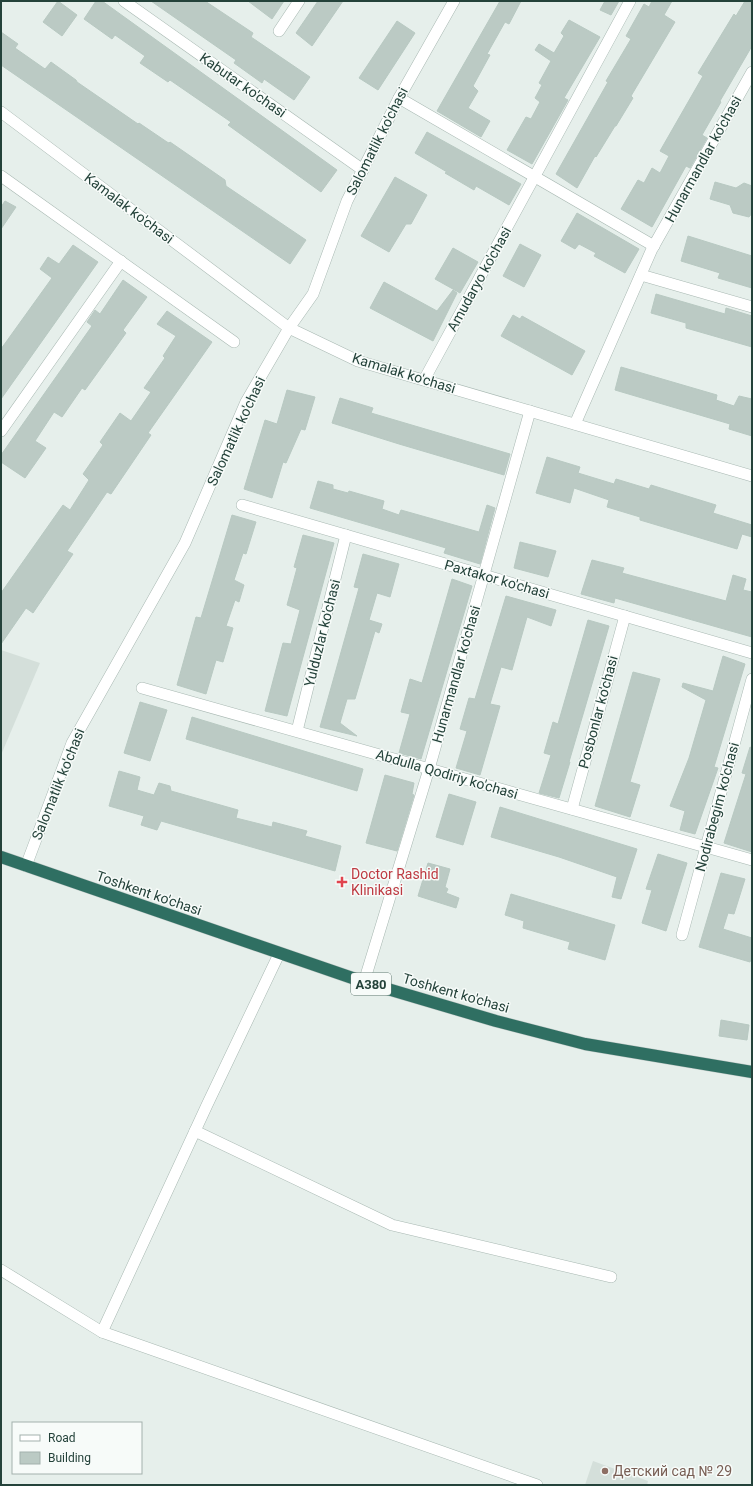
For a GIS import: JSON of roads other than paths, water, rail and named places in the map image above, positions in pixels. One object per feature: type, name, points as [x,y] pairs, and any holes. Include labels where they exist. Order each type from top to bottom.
[{"type":"highway","name":"Toshkent ko'chasi","points":[[1,857],[279,954],[364,982],[496,1021],[585,1044],[752,1072]]},
{"type":"street","points":[[279,31],[299,1]]},
{"type":"street","name":"Salomatlik ko'chasi","points":[[26,866],[72,743],[185,543],[246,402],[289,328],[313,294],[347,201],[399,98],[454,1]]},
{"type":"street","name":"Amudaryo ko'chasi","points":[[424,380],[630,1]]},
{"type":"street","name":"Kabutar ko'chasi","points":[[126,2],[363,170]]},
{"type":"street","name":"Hunarmandlar ko'chasi","points":[[575,424],[654,246],[752,72]]},
{"type":"street","points":[[399,98],[654,246]]},
{"type":"street","name":"Kamalak ko'chasi","points":[[1,112],[289,328],[358,361],[752,476]]},
{"type":"street","points":[[2,179],[234,342]]},
{"type":"street","points":[[1,431],[121,262]]},
{"type":"street","points":[[641,275],[752,307]]},
{"type":"street","name":"Hunarmandlar ko'chasi","points":[[364,982],[429,769],[530,411]]},
{"type":"street","name":"Paxtakor ko'chasi","points":[[242,505],[752,653]]},
{"type":"street","name":"Yulduzlar ko'chasi","points":[[297,731],[346,535]]},
{"type":"street","name":"Posbonlar ko'chasi","points":[[572,809],[625,616]]},
{"type":"street","name":"Nodirabegim ko'chasi","points":[[682,936],[752,679]]},
{"type":"street","name":"Abdulla Qodiriy ko'chasi","points":[[142,688],[752,860]]},
{"type":"street","points":[[102,1332],[279,954]]},
{"type":"street","points":[[195,1131],[392,1224],[611,1277]]},
{"type":"street","points":[[1,1270],[102,1332],[537,1485]]},
{"type":"place","name":"Doctor Rashid Klinikasi","points":[[342,882]]},
{"type":"place","name":"Детский сад № 29","points":[[605,1471]]}]
